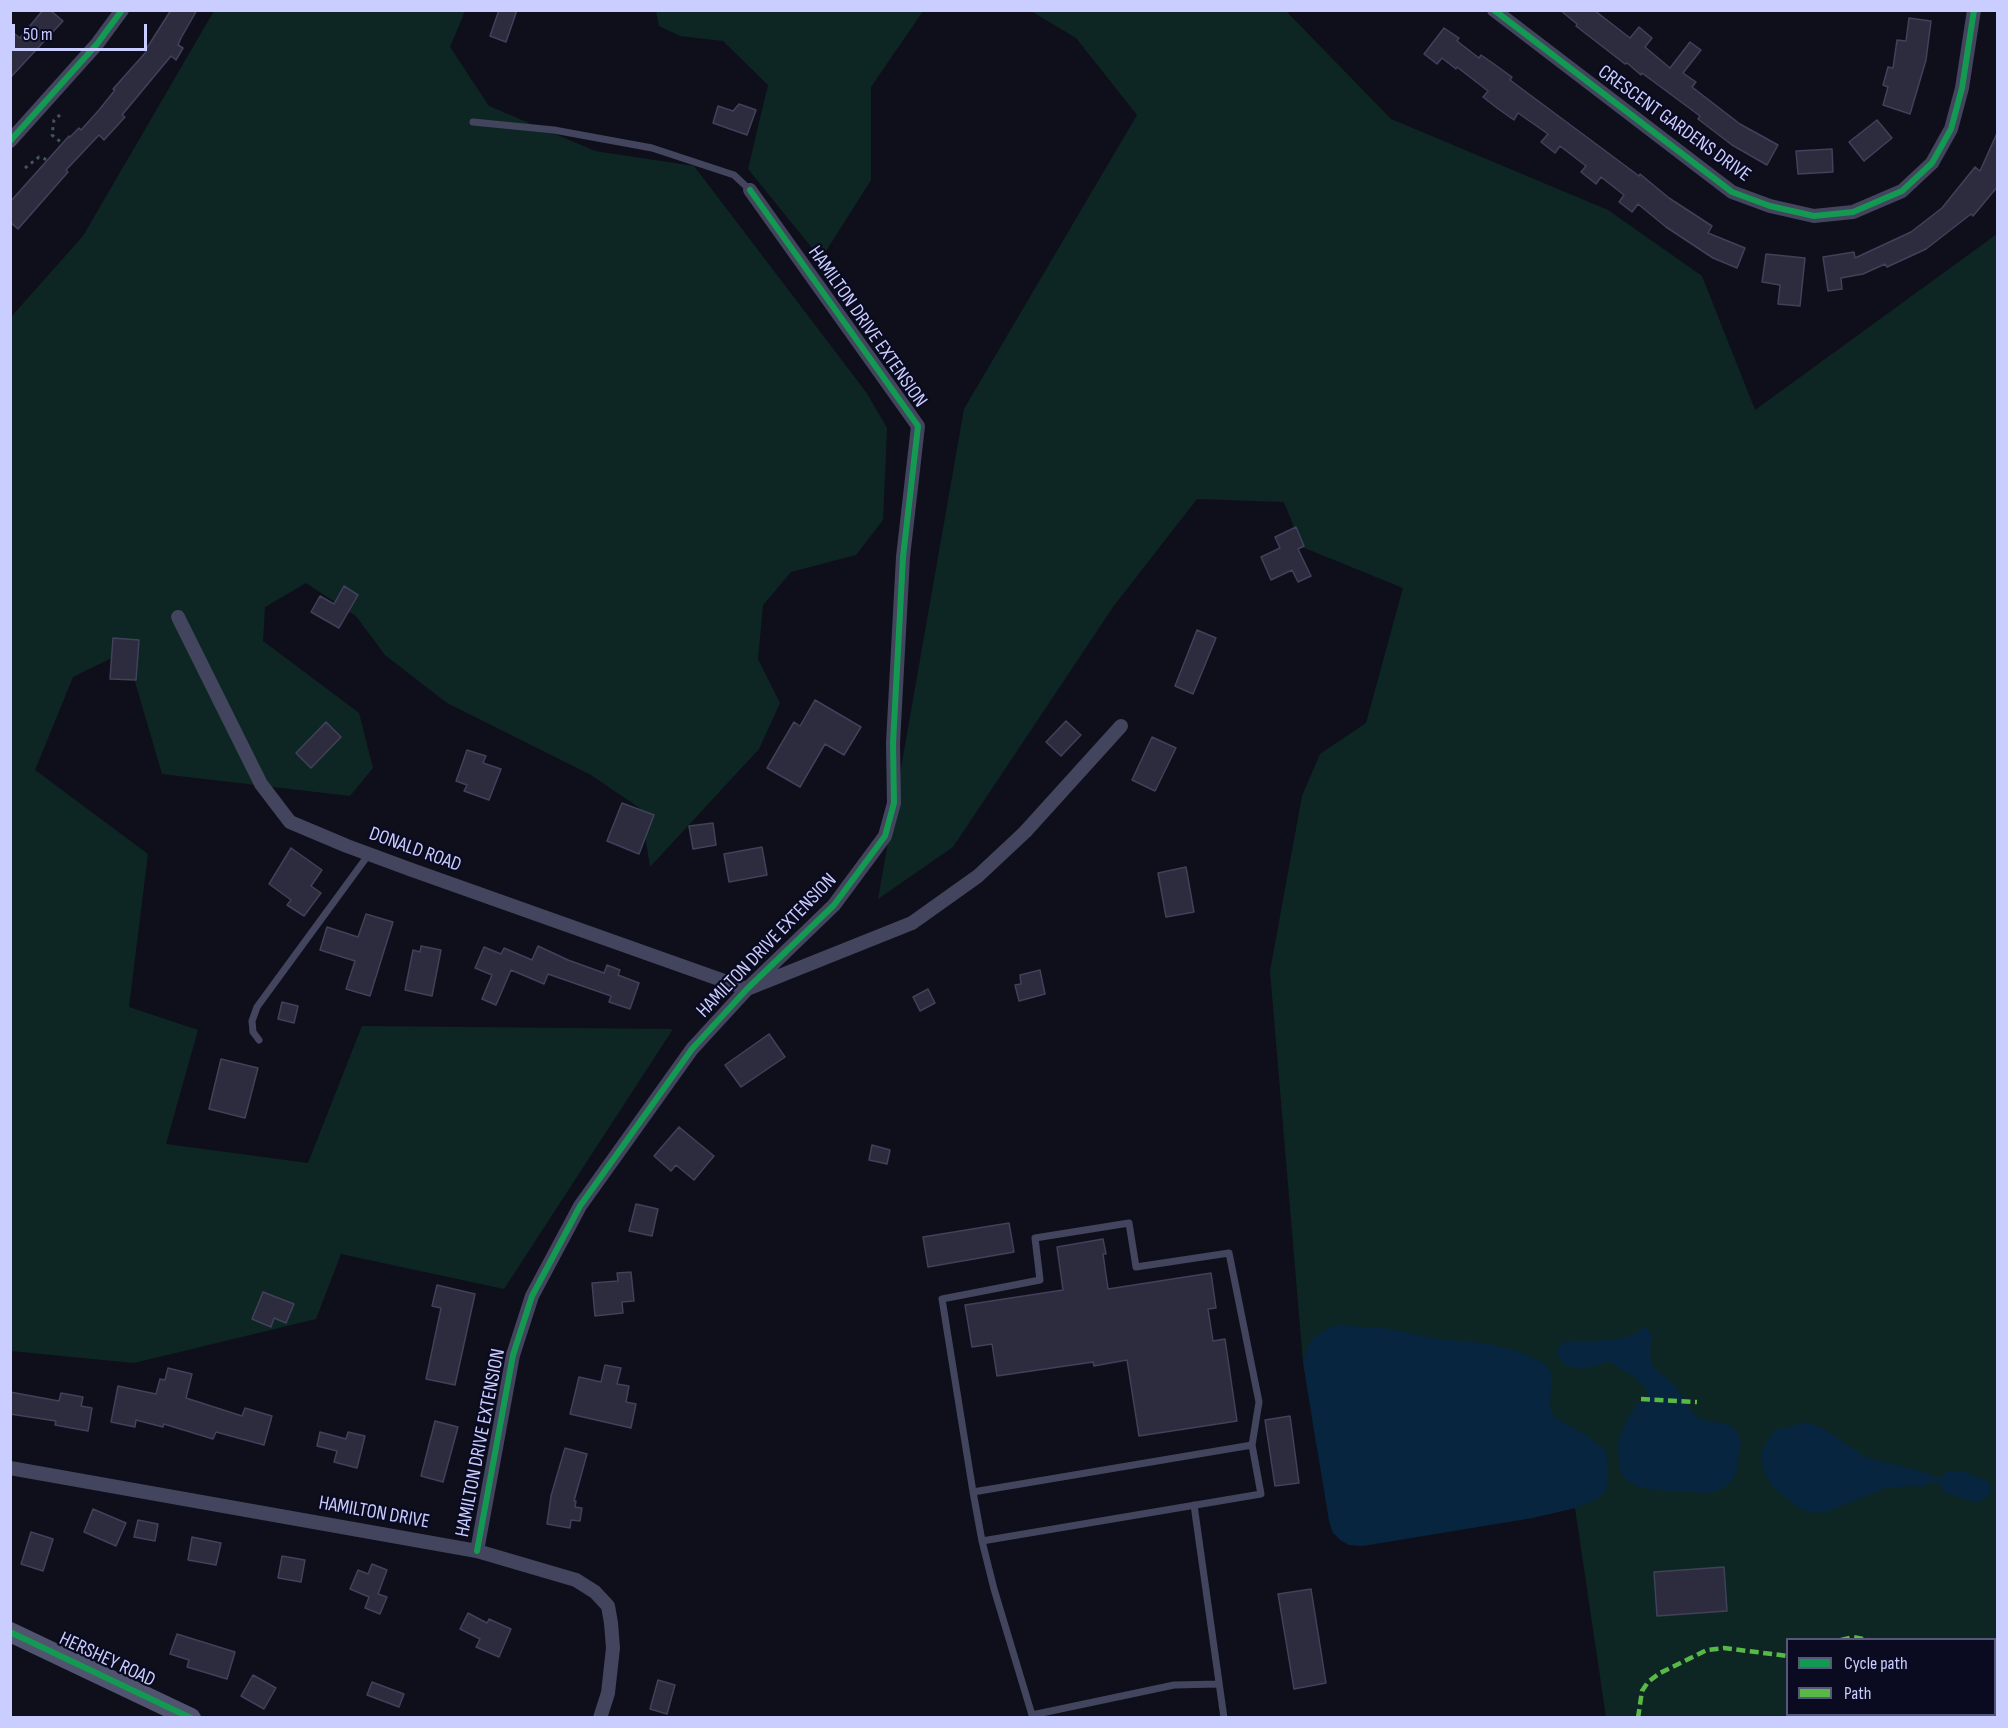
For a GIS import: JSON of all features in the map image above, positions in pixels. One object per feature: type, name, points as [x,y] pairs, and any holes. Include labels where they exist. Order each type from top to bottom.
[{"type":"street","points":[[10,141],[97,44],[122,10]]},
{"type":"street","name":"CRESCENT GARDENS DRIVE","points":[[1494,10],[1732,192],[1770,206],[1814,216],[1853,212],[1902,190],[1932,163],[1951,129],[1962,88],[1974,10]]},
{"type":"street","name":"HAMILTON DRIVE EXTENSION","points":[[477,1551],[513,1355],[532,1296],[580,1206],[692,1049],[747,990],[834,905],[885,836],[894,802],[894,734],[903,557],[918,426],[750,190]]},
{"type":"street","name":"DONALD ROAD","points":[[178,617],[261,784],[290,822],[369,854],[747,990]]},
{"type":"street","name":"HAMILTON DRIVE EXTENSION","points":[[747,990],[912,923],[978,876],[1025,832],[1121,726]]},
{"type":"street","name":"HAMILTON DRIVE","points":[[10,1468],[477,1551],[576,1580],[595,1592],[608,1606],[613,1648],[608,1693],[600,1718]]},
{"type":"street","name":"HERSHEY ROAD","points":[[10,1632],[191,1718]]},
{"type":"lane","points":[[473,122],[493,122],[554,130],[652,148],[734,175],[750,190]]},
{"type":"lane","points":[[258,1040],[253,1032],[252,1021],[257,1007],[369,854]]},
{"type":"lane","points":[[982,1541],[1261,1494],[1252,1445],[1259,1402],[1229,1253],[1136,1267],[1129,1223],[1047,1236],[1035,1238],[1040,1280],[942,1299],[982,1541],[993,1589],[1032,1715],[1174,1685],[1219,1684]]},
{"type":"lane","points":[[973,1492],[1252,1445]]},
{"type":"lane","points":[[1194,1506],[1224,1718]]},
{"type":"path","points":[[60,115],[54,120],[52,135],[62,143]]},
{"type":"path","points":[[25,168],[39,157],[48,159]]},
{"type":"green space","points":[[214,11],[465,11],[450,47],[489,106],[595,151],[694,166],[866,392],[887,428],[883,520],[856,555],[791,572],[763,605],[758,659],[780,703],[759,749],[650,867],[641,809],[591,775],[447,703],[385,655],[356,616],[306,583],[265,607],[263,641],[359,713],[373,768],[350,796],[162,774],[126,651],[73,677],[35,770],[148,854],[129,1007],[198,1030],[166,1144],[308,1163],[362,1026],[673,1029],[504,1289],[341,1254],[316,1319],[134,1363],[11,1351],[11,317],[83,236]]},
{"type":"green space","points":[[656,11],[923,11],[871,87],[871,180],[821,259],[748,169],[768,85],[723,41],[680,36],[659,26]]},
{"type":"green space","points":[[1031,11],[1286,11],[1391,119],[1608,210],[1702,276],[1755,410],[1997,234],[1997,1717],[1606,1717],[1575,1508],[1532,1518],[1362,1546],[1338,1538],[1316,1443],[1303,1362],[1270,971],[1302,796],[1320,754],[1366,723],[1403,588],[1302,547],[1284,502],[1197,499],[1113,607],[953,847],[878,899],[964,409],[1137,115],[1076,38]]},
{"type":"water","points":[[1336,1325],[1391,1329],[1433,1338],[1490,1344],[1519,1352],[1546,1364],[1552,1375],[1550,1405],[1553,1416],[1589,1437],[1604,1449],[1607,1456],[1607,1488],[1596,1500],[1575,1508],[1532,1518],[1362,1546],[1349,1545],[1342,1541],[1333,1533],[1329,1521],[1303,1362],[1313,1338]]},
{"type":"water","points":[[1646,1327],[1653,1336],[1650,1348],[1651,1364],[1675,1386],[1695,1416],[1734,1427],[1738,1433],[1741,1442],[1736,1474],[1731,1482],[1721,1489],[1707,1493],[1666,1491],[1641,1488],[1626,1480],[1619,1468],[1618,1443],[1625,1423],[1636,1405],[1648,1400],[1648,1391],[1634,1376],[1614,1363],[1605,1362],[1592,1367],[1572,1367],[1566,1365],[1558,1356],[1558,1348],[1565,1342],[1612,1340],[1633,1335]]},
{"type":"water","points":[[1806,1422],[1823,1428],[1865,1457],[1927,1473],[1933,1477],[1943,1477],[1946,1471],[1966,1472],[1988,1481],[1992,1490],[1987,1498],[1971,1501],[1949,1494],[1942,1489],[1940,1483],[1932,1482],[1921,1487],[1886,1488],[1829,1511],[1816,1513],[1801,1509],[1769,1482],[1761,1460],[1762,1450],[1774,1431]]},
{"type":"building","points":[[43,10],[50,10],[63,21],[10,78],[10,30],[20,38]]},
{"type":"building","points":[[171,10],[197,10],[178,45],[183,48],[176,60],[171,56],[122,115],[125,117],[104,140],[99,135],[66,170],[68,172],[18,229],[10,222],[10,202],[69,136],[79,128],[81,130],[99,110],[115,90],[113,89],[146,52]]},
{"type":"building","points":[[499,10],[517,10],[506,42],[490,36]]},
{"type":"building","points":[[1560,10],[1594,10],[1630,38],[1639,27],[1652,38],[1645,47],[1670,68],[1690,42],[1701,50],[1683,73],[1696,82],[1692,87],[1740,124],[1778,145],[1767,165],[1732,145],[1698,119],[1700,116],[1642,73],[1641,75],[1627,63],[1625,64],[1576,26],[1577,24]]},
{"type":"building","points":[[1909,18],[1931,21],[1926,60],[1910,114],[1883,105],[1888,87],[1883,85],[1888,67],[1893,68],[1897,40],[1906,41]]},
{"type":"building","points":[[1444,28],[1459,38],[1457,41],[1479,58],[1481,55],[1494,64],[1512,77],[1510,80],[1639,176],[1640,174],[1669,198],[1712,226],[1708,233],[1745,248],[1737,268],[1713,258],[1666,227],[1638,204],[1632,212],[1619,202],[1624,195],[1601,177],[1596,184],[1581,172],[1586,166],[1560,146],[1555,153],[1541,142],[1548,134],[1518,113],[1514,120],[1497,108],[1483,97],[1488,91],[1457,67],[1456,69],[1442,58],[1437,64],[1424,54]]},
{"type":"building","points":[[739,104],[756,110],[747,135],[713,123],[718,106],[733,111]]},
{"type":"building","points":[[1877,120],[1892,138],[1864,161],[1849,142]]},
{"type":"building","points":[[1998,131],[1998,186],[1973,216],[1971,214],[1926,249],[1887,267],[1885,264],[1863,274],[1841,278],[1842,289],[1828,291],[1823,257],[1854,252],[1855,258],[1911,232],[1942,208],[1975,167],[1980,171]]},
{"type":"building","points":[[1832,149],[1833,172],[1798,174],[1796,151]]},
{"type":"building","points":[[1766,254],[1805,258],[1800,306],[1778,304],[1780,285],[1762,282]]},
{"type":"building","points":[[1296,527],[1304,546],[1298,549],[1311,576],[1298,582],[1292,570],[1271,580],[1261,557],[1280,548],[1275,537]]},
{"type":"building","points":[[344,586],[358,595],[339,628],[311,612],[320,596],[334,604]]},
{"type":"building","points":[[1197,630],[1216,638],[1193,694],[1175,686]]},
{"type":"building","points":[[113,638],[139,640],[136,680],[110,679]]},
{"type":"building","points":[[815,700],[861,727],[844,755],[825,744],[800,787],[767,768],[794,722],[800,726]]},
{"type":"building","points":[[1066,721],[1081,735],[1061,756],[1046,742]]},
{"type":"building","points":[[326,722],[341,737],[311,768],[296,753]]},
{"type":"building","points":[[1152,737],[1176,748],[1155,791],[1132,780]]},
{"type":"building","points":[[467,750],[486,756],[483,763],[501,769],[489,800],[464,791],[467,785],[456,781]]},
{"type":"building","points":[[622,803],[654,815],[639,854],[607,841]]},
{"type":"building","points":[[713,823],[716,845],[693,849],[689,826]]},
{"type":"building","points":[[762,847],[767,875],[729,882],[724,854]]},
{"type":"building","points":[[291,848],[322,870],[311,886],[321,893],[304,916],[287,905],[291,900],[269,884]]},
{"type":"building","points":[[1186,867],[1194,912],[1166,917],[1158,873]]},
{"type":"building","points":[[366,914],[393,922],[370,996],[346,989],[355,961],[320,950],[327,927],[358,937]]},
{"type":"building","points":[[421,946],[441,950],[432,996],[405,990],[413,950],[420,952]]},
{"type":"building","points":[[538,946],[604,973],[607,965],[620,970],[618,975],[639,983],[630,1009],[609,1002],[611,996],[548,974],[544,984],[511,970],[496,1005],[482,999],[492,975],[475,968],[484,947],[501,954],[504,948],[532,960]]},
{"type":"building","points":[[1040,970],[1045,994],[1019,1001],[1015,985],[1021,984],[1020,975]]},
{"type":"building","points":[[928,989],[935,1003],[920,1011],[913,997]]},
{"type":"building","points":[[282,1002],[298,1006],[294,1023],[278,1019]]},
{"type":"building","points":[[769,1034],[785,1057],[741,1087],[725,1065]]},
{"type":"building","points":[[221,1059],[258,1068],[245,1118],[209,1109]]},
{"type":"building","points":[[679,1127],[714,1156],[694,1180],[676,1165],[671,1171],[654,1156]]},
{"type":"building","points":[[872,1145],[890,1150],[887,1164],[869,1160]]},
{"type":"building","points":[[636,1204],[658,1209],[652,1236],[629,1231]]},
{"type":"building","points":[[1009,1223],[1014,1252],[928,1267],[923,1237]]},
{"type":"building","points":[[1103,1239],[1108,1289],[1211,1273],[1216,1308],[1208,1309],[1213,1341],[1225,1339],[1237,1421],[1139,1436],[1127,1360],[1094,1366],[1093,1362],[997,1376],[992,1344],[972,1347],[965,1305],[1063,1290],[1057,1247]]},
{"type":"building","points":[[631,1272],[634,1301],[622,1302],[623,1313],[595,1316],[592,1283],[618,1281],[617,1273]]},
{"type":"building","points":[[437,1285],[475,1294],[455,1385],[426,1379],[441,1308],[432,1306]]},
{"type":"building","points":[[263,1292],[294,1304],[286,1323],[274,1318],[271,1327],[252,1319]]},
{"type":"building","points":[[605,1365],[621,1368],[617,1384],[629,1386],[626,1402],[636,1404],[631,1428],[570,1414],[579,1377],[601,1382]]},
{"type":"building","points":[[168,1368],[192,1374],[186,1398],[242,1416],[245,1408],[272,1416],[264,1445],[216,1432],[213,1439],[164,1424],[163,1427],[136,1420],[135,1427],[111,1422],[118,1386],[156,1394],[160,1379],[165,1380]]},
{"type":"building","points":[[10,1392],[59,1401],[61,1393],[83,1397],[81,1406],[92,1408],[88,1431],[55,1425],[56,1421],[10,1414]]},
{"type":"building","points":[[1290,1416],[1299,1483],[1275,1486],[1265,1420]]},
{"type":"building","points":[[435,1421],[458,1427],[443,1482],[421,1476]]},
{"type":"building","points":[[320,1432],[346,1439],[348,1432],[365,1436],[357,1468],[334,1462],[337,1451],[317,1446]]},
{"type":"building","points":[[565,1448],[587,1454],[574,1501],[576,1501],[575,1507],[582,1508],[580,1521],[571,1520],[570,1528],[547,1524],[551,1496]]},
{"type":"building","points":[[93,1509],[126,1523],[116,1546],[84,1532]]},
{"type":"building","points":[[138,1520],[158,1524],[155,1541],[134,1537]]},
{"type":"building","points":[[31,1532],[53,1539],[43,1571],[21,1564]]},
{"type":"building","points":[[192,1537],[221,1543],[216,1565],[188,1560]]},
{"type":"building","points":[[282,1556],[305,1560],[301,1582],[278,1578]]},
{"type":"building","points":[[372,1564],[387,1570],[378,1594],[387,1597],[380,1614],[365,1608],[369,1597],[350,1589],[358,1570],[368,1574]]},
{"type":"building","points":[[1724,1567],[1727,1611],[1657,1616],[1654,1572]]},
{"type":"building","points":[[1311,1589],[1326,1683],[1294,1689],[1278,1594]]},
{"type":"building","points":[[468,1613],[487,1623],[489,1619],[511,1629],[499,1657],[476,1647],[480,1639],[460,1629]]},
{"type":"building","points":[[177,1634],[235,1652],[227,1679],[187,1667],[189,1660],[170,1654]]},
{"type":"building","points":[[253,1675],[276,1688],[264,1709],[241,1696]]},
{"type":"building","points":[[658,1680],[675,1685],[667,1714],[650,1709]]},
{"type":"building","points":[[372,1682],[404,1694],[399,1707],[367,1695]]},
{"type":"marked path","points":[[1641,1399],[1697,1402]]},
{"type":"marked path","points":[[1849,1638],[1858,1638]]},
{"type":"marked path","points":[[1638,1718],[1642,1691],[1648,1682],[1660,1673],[1707,1650],[1724,1648],[1786,1656]]},
{"type":"cycle path","points":[[10,141],[97,44],[122,10]]},
{"type":"cycle path","points":[[1494,10],[1732,192],[1770,206],[1814,216],[1853,212],[1902,191],[1932,163],[1951,129],[1962,88],[1974,10]]},
{"type":"cycle path","points":[[477,1551],[513,1355],[532,1296],[580,1206],[692,1049],[747,989],[834,905],[885,836],[894,803],[893,743],[903,557],[918,426],[750,190]]},
{"type":"cycle path","points":[[10,1632],[191,1718]]}]
